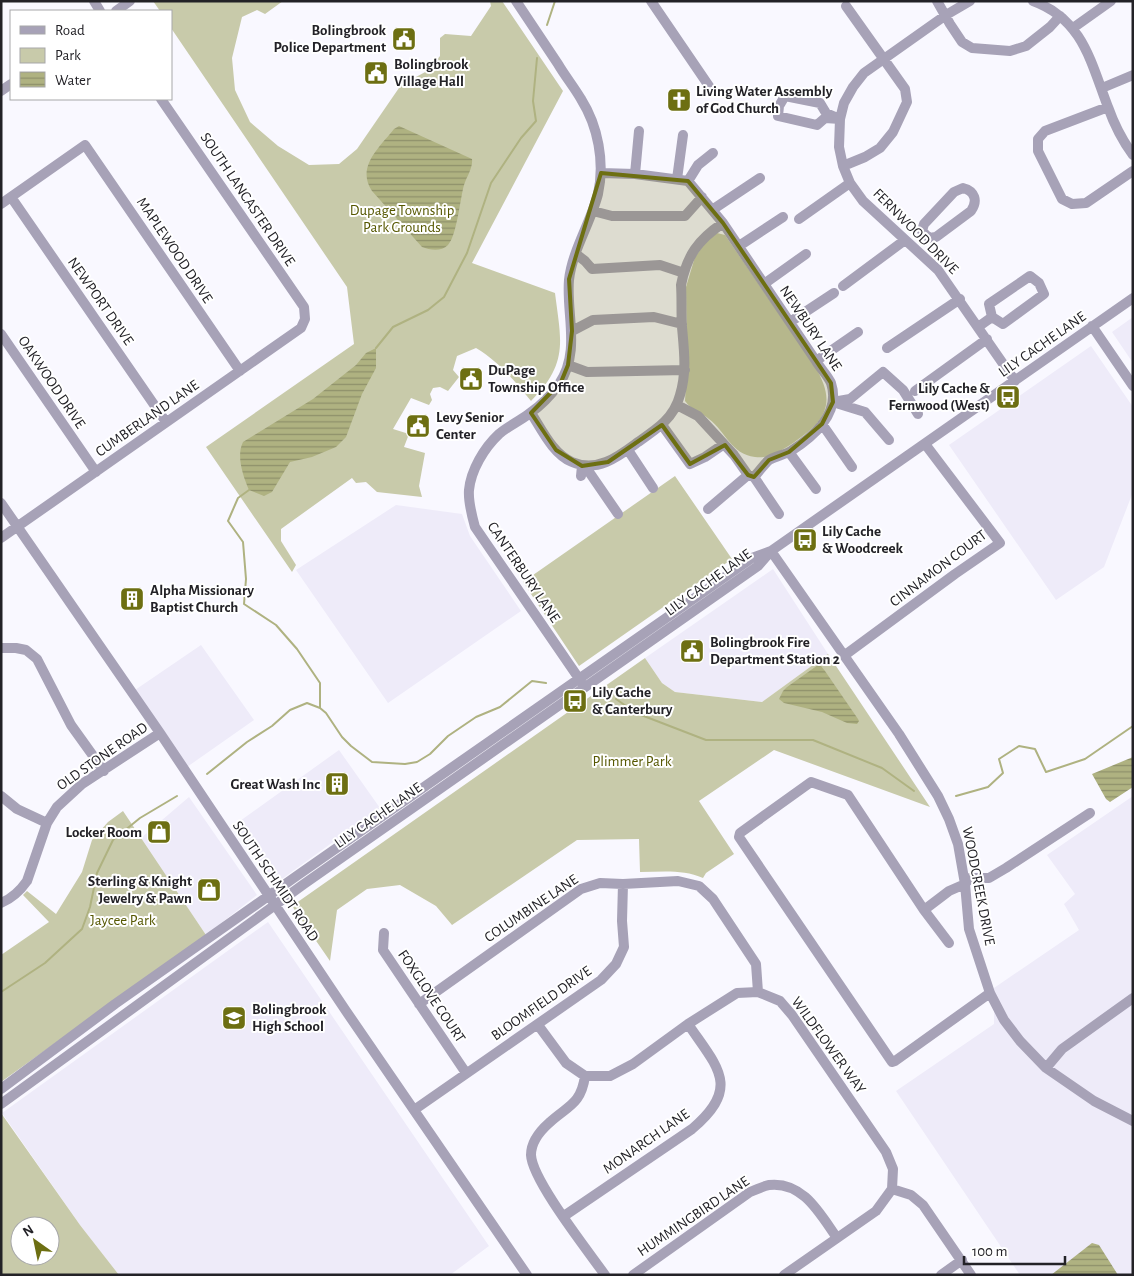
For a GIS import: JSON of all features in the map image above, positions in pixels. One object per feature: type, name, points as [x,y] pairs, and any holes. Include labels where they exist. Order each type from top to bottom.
[{"type":"street","points":[[117,10],[130,1]]},
{"type":"street","name":"CANTERBURY LANE","points":[[516,1],[582,99],[594,125],[601,173],[593,211],[576,254],[569,279],[572,331],[568,364],[560,382],[547,399],[531,413],[499,434],[482,453],[469,490],[471,514],[480,535],[582,683]]},
{"type":"street","points":[[651,1],[711,89]]},
{"type":"street","points":[[937,1],[962,42],[972,48],[1010,51],[1026,46],[1050,27],[1060,16]]},
{"type":"street","name":"FERNWOOD DRIVE","points":[[970,1],[946,15],[864,73],[844,103],[840,119],[839,147],[843,166],[850,183],[863,201],[938,270],[960,299],[1015,381]]},
{"type":"street","points":[[1033,1],[1042,4],[1060,16],[1073,28],[1085,45],[1108,107],[1123,141],[1133,155]]},
{"type":"street","points":[[1073,28],[1111,1]]},
{"type":"street","points":[[843,166],[865,157],[880,148],[893,132],[907,102],[905,89],[846,6]]},
{"type":"street","points":[[1102,88],[1133,75]]},
{"type":"street","points":[[785,96],[820,103],[826,113],[840,119],[825,118],[817,125],[778,116],[779,106],[785,96]]},
{"type":"street","name":"SOUTH LANCASTER DRIVE","points":[[162,100],[304,307],[305,319]]},
{"type":"street","points":[[1108,107],[1045,131],[1038,139],[1038,151],[1062,198],[1072,204],[1086,203],[1133,171]]},
{"type":"street","points":[[635,174],[639,131]]},
{"type":"street","points":[[677,179],[684,135]]},
{"type":"street","name":"MAPLEWOOD DRIVE","points":[[12,197],[85,145],[240,371]]},
{"type":"street","points":[[601,173],[635,174],[688,181],[698,165],[713,153]]},
{"type":"street","points":[[712,210],[760,178]]},
{"type":"street","name":"NEWBURY LANE","points":[[688,181],[723,223],[831,383],[833,402]]},
{"type":"street","points":[[799,219],[850,183]]},
{"type":"street","points":[[963,188],[972,193],[975,202],[971,211],[936,237],[928,238],[924,235],[922,231],[924,224],[954,192],[963,188]]},
{"type":"street","points":[[1,204],[12,197]]},
{"type":"street","name":"NEWPORT DRIVE","points":[[12,197],[166,422]]},
{"type":"street","points":[[593,211],[612,216],[686,216],[702,197]]},
{"type":"street","points":[[739,246],[783,216]]},
{"type":"street","points":[[531,413],[556,450],[571,462],[584,466],[596,466],[608,462],[662,425],[670,417],[677,405],[685,370],[681,284],[684,273],[693,252],[706,234],[723,223]]},
{"type":"street","points":[[843,286],[924,235]]},
{"type":"street","points":[[576,254],[592,268],[660,265],[684,273]]},
{"type":"street","points":[[764,284],[806,254]]},
{"type":"street","points":[[1030,276],[1039,284],[1044,294],[1003,324],[992,317],[988,304],[1030,276]]},
{"type":"street","points":[[790,322],[834,293]]},
{"type":"street","name":"LILY CACHE LANE","points":[[1,1104],[752,558],[772,551],[1133,298]]},
{"type":"street","points":[[887,348],[960,299]]},
{"type":"street","points":[[572,331],[592,320],[654,317],[682,324]]},
{"type":"street","points":[[978,327],[992,317]]},
{"type":"street","name":"CUMBERLAND LANE","points":[[1,538],[301,328],[305,319]]},
{"type":"street","points":[[1092,326],[1133,386]]},
{"type":"street","points":[[816,361],[858,332]]},
{"type":"street","name":"OAKWOOD DRIVE","points":[[1,334],[96,472]]},
{"type":"street","points":[[914,391],[987,339]]},
{"type":"street","points":[[568,364],[587,372],[685,370]]},
{"type":"street","points":[[833,402],[850,399],[883,372],[903,390],[918,414]]},
{"type":"street","points":[[708,509],[769,460],[790,452],[814,434],[830,411],[833,402]]},
{"type":"street","points":[[833,402],[865,412],[889,440]]},
{"type":"street","points":[[677,405],[698,416],[734,455],[779,514]]},
{"type":"street","points":[[822,424],[852,467]]},
{"type":"street","points":[[662,425],[690,464],[705,457],[724,444]]},
{"type":"street","name":"CINNAMON COURT","points":[[845,655],[954,574],[1000,543],[925,444]]},
{"type":"street","points":[[628,450],[653,488]]},
{"type":"street","points":[[790,452],[816,489]]},
{"type":"street","points":[[580,476],[584,466]]},
{"type":"street","points":[[584,466],[618,514]]},
{"type":"street","name":"SOUTH SCHMIDT ROAD","points":[[1,503],[160,733],[268,896],[527,1275]]},
{"type":"street","name":"WOODCREEK DRIVE","points":[[772,551],[923,769],[938,796],[958,844],[965,884],[969,929],[990,993],[1008,1026],[1020,1042],[1046,1068],[1094,1101],[1133,1121]]},
{"type":"street","points":[[1,648],[17,643],[32,654],[41,664],[64,712],[104,771]]},
{"type":"street","name":"LILY CACHE LANE","points":[[1,1089],[115,1004],[268,896],[582,683]]},
{"type":"street","name":"OLD STONE ROAD","points":[[1,903],[15,895],[27,881],[47,823],[67,796],[160,733]]},
{"type":"street","points":[[949,943],[924,910],[848,795],[811,782],[740,833],[739,836],[892,1062],[990,993]]},
{"type":"street","points":[[1,796],[17,809],[47,823]]},
{"type":"street","points":[[924,910],[949,891],[965,884],[970,878],[988,878],[1006,868],[1090,813]]},
{"type":"street","name":"COLUMBINE LANE","points":[[419,1004],[581,889],[600,883],[623,884],[678,881],[699,886],[713,899],[756,964],[758,992]]},
{"type":"street","name":"BLOOMFIELD DRIVE","points":[[414,1110],[601,980],[616,964],[624,947],[622,921],[623,884]]},
{"type":"street","name":"FOXGLOVE COURT","points":[[384,933],[383,950],[466,1073]]},
{"type":"street","points":[[538,1025],[566,1063],[584,1076],[610,1076],[633,1064],[688,1024],[737,993],[758,992]]},
{"type":"street","name":"WILDFLOWER WAY","points":[[758,992],[780,1001],[792,1015],[886,1152],[893,1170],[892,1189]]},
{"type":"street","points":[[1046,1068],[1062,1049],[1133,998]]},
{"type":"street","name":"MONARCH LANE","points":[[564,1216],[692,1129],[708,1116],[719,1098],[721,1085],[718,1069],[688,1024]]},
{"type":"street","points":[[584,1076],[583,1086],[578,1098],[569,1108],[549,1122],[540,1133],[533,1143],[531,1156],[539,1180],[605,1275]]},
{"type":"street","name":"HUMMINGBIRD LANE","points":[[633,1275],[750,1192],[767,1185],[783,1184],[799,1191],[814,1205],[837,1238]]},
{"type":"street","points":[[784,1275],[876,1211],[892,1189],[911,1195],[923,1205],[971,1275]]},
{"type":"street","points":[[940,1275],[962,1260]]},
{"type":"highlighted area","points":[[601,173],[688,181],[723,223],[831,383],[833,402],[822,424],[789,452],[769,460],[754,477],[748,475],[725,445],[690,464],[662,425],[608,462],[582,466],[556,450],[531,413],[561,382],[568,365],[572,331],[569,279]]},
{"type":"shaded area","points":[[1133,317],[1133,363],[1112,332]]},
{"type":"shaded area","points":[[1091,346],[1133,407],[1133,492],[1104,567],[1056,600],[949,445]]},
{"type":"shaded area","points":[[396,505],[462,514],[470,536],[521,611],[388,703],[296,570]]},
{"type":"shaded area","points":[[773,569],[828,654],[762,702],[675,692],[662,683],[645,658]]},
{"type":"shaded area","points":[[201,645],[254,720],[187,767],[135,690]]},
{"type":"shaded area","points":[[339,750],[380,808],[275,884],[233,826]]},
{"type":"shaded area","points":[[1133,796],[1133,1275],[1020,1275],[896,1091],[994,1024],[994,988],[1079,930],[1064,904],[1075,894],[1047,855]]},
{"type":"shaded area","points":[[189,797],[257,895],[206,935],[141,838]]},
{"type":"shaded area","name":"Bolingbrook High School","points":[[268,922],[489,1246],[450,1275],[119,1275],[80,1225],[2,1113]]},
{"type":"green space","name":"Dupage Township Park Grounds","points":[[153,1],[283,1],[265,14],[257,10],[242,17],[232,58],[235,90],[250,122],[278,146],[309,165],[339,164],[357,149],[401,85],[429,70],[440,56],[440,38],[445,34],[471,36],[491,6],[490,1],[502,1],[563,91],[472,263],[555,293],[560,351],[552,375],[531,401],[499,365],[476,348],[457,356],[453,370],[459,377],[448,391],[440,387],[433,388],[430,394],[432,400],[429,405],[411,398],[393,429],[409,434],[404,447],[425,453],[419,486],[422,497],[377,492],[366,482],[356,483],[352,478],[281,529],[281,541],[296,565],[292,572],[206,447],[354,344],[347,287],[172,29],[172,10],[159,10]]},
{"type":"green space","points":[[717,233],[725,235],[814,365],[825,391],[824,411],[812,428],[790,445],[765,457],[755,457],[740,452],[729,442],[715,424],[690,407],[685,401],[687,367],[686,287],[695,257],[705,243]]},
{"type":"green space","points":[[675,476],[732,559],[579,666],[523,582]]},
{"type":"green space","name":"Plimmer Park","points":[[828,654],[930,807],[774,750],[699,801],[734,854],[706,873],[703,878],[680,872],[640,872],[639,839],[577,840],[452,925],[436,906],[400,885],[367,889],[337,910],[330,961],[292,906],[645,658],[662,683],[675,692],[762,702]]},
{"type":"green space","name":"Jaycee Park","points":[[123,811],[206,935],[1,1082],[1,955],[49,922],[23,895],[27,891],[56,914],[82,872],[92,840],[108,822]]},
{"type":"green space","points":[[1,1113],[80,1225],[119,1275],[1,1275]]},
{"type":"water","points":[[399,126],[472,159],[471,169],[464,185],[454,233],[448,245],[442,249],[432,250],[422,247],[372,191],[368,182],[368,166],[371,158],[394,129]]},
{"type":"water","points":[[376,348],[376,368],[362,394],[346,437],[336,447],[312,457],[290,462],[272,492],[264,496],[249,490],[240,460],[243,442],[313,399],[356,365],[366,353]]},
{"type":"water","points":[[818,665],[825,671],[858,719],[857,724],[847,723],[822,712],[784,703],[779,699],[787,687]]},
{"type":"water","points":[[1133,757],[1133,787],[1110,802],[1106,799],[1092,774]]},
{"type":"water","points":[[1092,1243],[1099,1245],[1118,1275],[1051,1275]]},
{"type":"waterway","points":[[547,25],[555,1]]},
{"type":"waterway","points":[[376,348],[393,327],[428,310],[444,297],[467,253],[491,183],[521,138],[536,121],[533,101],[537,58]]},
{"type":"waterway","points":[[249,490],[238,498],[228,521],[243,542],[246,579],[244,604],[276,625],[297,649],[320,683],[320,708]]},
{"type":"waterway","points":[[207,774],[247,742],[272,726],[290,710],[307,703],[320,708],[326,713],[342,737],[372,762],[405,764],[417,762],[430,754],[448,736],[476,717],[500,707],[532,681],[546,683]]},
{"type":"waterway","points":[[616,699],[636,713],[706,740],[813,740],[882,768],[914,791]]},
{"type":"waterway","points":[[956,796],[988,787],[1003,773],[999,759],[1019,746],[1035,749],[1046,772],[1085,759],[1133,726]]},
{"type":"waterway","points":[[1,992],[45,963],[82,929],[90,907],[97,873],[113,840],[140,818],[177,796]]},
{"type":"place","name":"Bolingbrook Police Department","points":[[404,39]]},
{"type":"place","name":"Bolingbrook Village Hall","points":[[376,73]]},
{"type":"place","name":"Living Water Assembly of God Church","points":[[679,100]]},
{"type":"place","name":"DuPage Township Office","points":[[471,379]]},
{"type":"place","name":"Lily Cache & Fernwood (West)","points":[[1008,397]]},
{"type":"place","name":"Levy Senior Center","points":[[418,426]]},
{"type":"place","name":"Lily Cache & Woodcreek","points":[[805,540]]},
{"type":"place","name":"Alpha Missionary Baptist Church","points":[[132,599]]},
{"type":"place","name":"Bolingbrook Fire Department Station 2","points":[[692,651]]},
{"type":"place","name":"Lily Cache & Canterbury","points":[[575,701]]},
{"type":"place","name":"Great Wash Inc","points":[[337,784]]},
{"type":"place","name":"Locker Room","points":[[159,832]]},
{"type":"place","name":"Sterling & Knight Jewelry & Pawn","points":[[209,890]]},
{"type":"place","name":"Bolingbrook High School","points":[[234,1018]]}]
